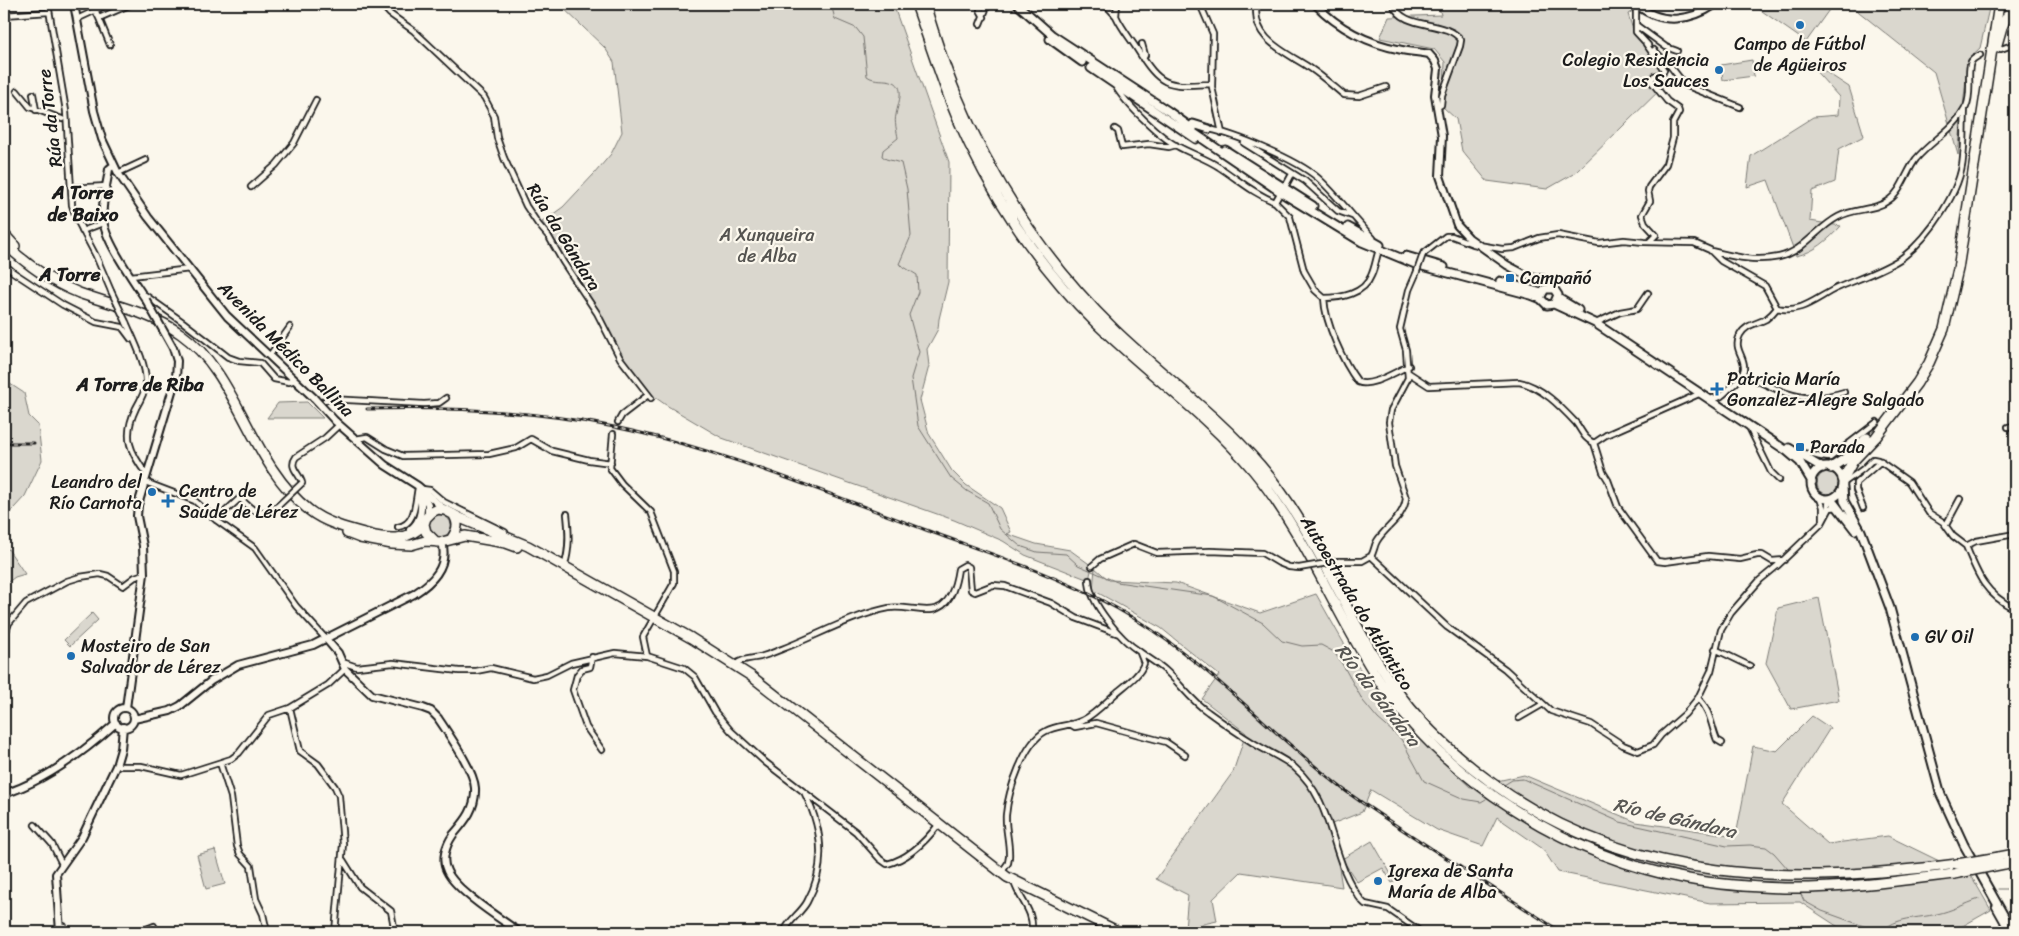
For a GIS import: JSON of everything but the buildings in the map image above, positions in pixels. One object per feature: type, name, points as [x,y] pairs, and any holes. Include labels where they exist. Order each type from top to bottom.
[{"type":"highway","name":"Autoestrada do Atlántico","points":[[916,4],[939,72],[957,117],[998,195],[1031,246],[1096,323],[1192,409],[1253,470],[1279,504],[1379,680],[1409,720],[1445,756],[1484,789],[1526,817],[1594,850],[1641,867],[1689,879],[1737,885],[1787,888],[1898,881],[1954,874],[2002,861],[2015,854]]},
{"type":"highway","name":"Autoestrada do Atlántico","points":[[924,4],[954,90],[970,127],[1008,197],[1046,253],[1104,319],[1214,417],[1262,467],[1300,521],[1360,633],[1396,690],[1443,742],[1472,769],[1512,798],[1570,830],[1613,848],[1662,861],[1733,872],[1820,876],[1895,872],[1957,864],[2015,862]]},
{"type":"highway","points":[[1843,483],[1849,467],[1876,437],[1918,383],[1929,364],[1944,329],[1958,269],[1999,4]]},
{"type":"highway","points":[[1977,144],[1984,121],[1998,41],[2013,4]]},
{"type":"highway","points":[[4,234],[25,255],[43,268],[98,298]]},
{"type":"highway","points":[[7,246],[40,272],[78,292],[98,298],[170,327],[194,345],[225,385],[271,468],[292,495],[310,511],[342,532],[360,538],[392,544],[411,545],[425,541],[439,542],[465,536],[506,543],[555,563]]},
{"type":"highway","points":[[1827,468],[1848,456],[1896,411]]},
{"type":"highway","points":[[310,511],[345,528],[374,536],[397,538],[408,537],[416,533],[424,524],[428,515],[438,509],[528,546],[735,665],[1001,873],[1119,932]]},
{"type":"highway","points":[[449,512],[458,526],[452,538]]},
{"type":"highway","points":[[424,524],[428,537],[439,542]]},
{"type":"main road","points":[[1011,4],[1041,33],[1209,148],[1231,160]]},
{"type":"main road","points":[[1017,4],[1052,35],[1315,208],[1379,247]]},
{"type":"main road","points":[[1153,109],[1186,128],[1192,126],[1209,129]]},
{"type":"main road","points":[[1192,126],[1194,133],[1231,160],[1284,195],[1362,242],[1424,262],[1543,294],[1554,289]]},
{"type":"main road","points":[[1204,136],[1205,131],[1209,129]]},
{"type":"main road","points":[[1557,300],[1557,293],[1550,282],[1543,279],[1543,294],[1547,304],[1557,300],[1578,310],[1713,398],[1721,400],[1797,454],[1840,473],[1843,483],[1844,501],[1861,531],[1890,608],[1941,795],[1964,845],[2013,932]]},
{"type":"main road","points":[[1557,300],[1595,323],[1697,393],[1749,424],[1800,462],[1812,482],[1813,490],[1819,496],[1830,499],[1839,507],[1868,549]]},
{"type":"main road","points":[[1812,482],[1816,472],[1827,468]]},
{"type":"main road","points":[[1830,499],[1838,494],[1843,483]]},
{"type":"street","name":"Rúa da Torre","points":[[48,4],[68,132],[70,188],[74,212],[135,343],[146,382],[144,393],[132,417],[129,443],[133,456],[146,478]]},
{"type":"street","name":"Avenida Médico Ballina","points":[[74,4],[94,111],[102,139],[118,173],[147,215],[227,316],[270,355],[355,439],[385,465],[449,512]]},
{"type":"street","points":[[77,18],[109,4]]},
{"type":"street","points":[[99,18],[131,4]]},
{"type":"street","name":"Rúa da Gándara","points":[[381,4],[390,14],[414,31],[484,97],[494,116],[504,158],[526,206],[538,224],[550,237],[563,262],[597,313],[620,358],[642,384],[650,397],[622,415],[618,422]]},
{"type":"street","points":[[983,4],[980,10],[984,17]]},
{"type":"street","points":[[980,24],[988,4]]},
{"type":"street","points":[[1105,4],[1116,16],[1123,31],[1150,71],[1165,82],[1180,85],[1212,84]]},
{"type":"street","points":[[1116,16],[1117,4]]},
{"type":"street","points":[[1200,4],[1213,34],[1212,84],[1222,133]]},
{"type":"street","points":[[1257,4],[1255,13],[1256,23],[1266,37],[1344,95],[1359,96],[1386,87]]},
{"type":"street","points":[[1315,4],[1333,21],[1360,36],[1383,45],[1432,56],[1438,69],[1435,95],[1442,136],[1442,182],[1457,225],[1464,234],[1479,246],[1520,272],[1543,279]]},
{"type":"street","points":[[1393,4],[1402,15],[1413,21],[1450,31],[1458,36],[1460,40],[1460,46],[1442,95],[1441,105],[1437,107]]},
{"type":"street","points":[[1649,242],[1656,235],[1645,223],[1642,215],[1650,201],[1649,187],[1666,164],[1673,138],[1673,124],[1679,112],[1678,109],[1666,101],[1651,80],[1654,76],[1662,74],[1664,70],[1636,32],[1636,10],[1638,5],[1658,17],[1682,19],[1696,15],[1716,4]]},
{"type":"street","points":[[95,10],[110,45]]},
{"type":"street","points":[[4,15],[49,12]]},
{"type":"street","points":[[1635,24],[1647,35],[1666,47],[1677,51]]},
{"type":"street","points":[[1142,44],[1145,55],[1143,58]]},
{"type":"street","points":[[1646,44],[1664,59],[1685,85],[1740,107]]},
{"type":"street","points":[[2001,49],[2015,44]]},
{"type":"street","points":[[1777,308],[1791,310],[1810,304],[1829,292],[1902,258],[1941,215],[1955,186],[1963,159],[1965,108],[1970,94],[1970,63],[1980,55]]},
{"type":"street","points":[[1113,82],[1129,103],[1153,127],[1176,146],[1204,158],[1221,168],[1243,186],[1275,202],[1290,217],[1304,272],[1315,290],[1324,298],[1325,310],[1331,329],[1358,382],[1364,384],[1376,381],[1409,366]]},
{"type":"street","points":[[17,91],[30,107],[65,117]]},
{"type":"street","points":[[34,94],[36,110]]},
{"type":"street","points":[[252,187],[294,143],[316,100]]},
{"type":"street","points":[[1092,566],[1100,559],[1134,544],[1157,553],[1254,552],[1269,556],[1289,567],[1299,568],[1339,561],[1362,561],[1371,556],[1376,542],[1396,520],[1406,503],[1395,466],[1389,422],[1391,410],[1409,373],[1406,350],[1400,329],[1408,290],[1423,254],[1446,236],[1452,236],[1479,246],[1508,249],[1539,238],[1558,235],[1599,243],[1624,240],[1694,243],[1710,250],[1745,260],[1787,255],[1839,216],[1888,201],[1894,195],[1917,159],[1945,134],[1965,108]]},
{"type":"street","points":[[1115,129],[1118,131],[1122,147],[1148,144],[1176,146]]},
{"type":"street","points":[[1209,129],[1264,149],[1303,168],[1318,179],[1379,247],[1369,282],[1344,297],[1324,298]]},
{"type":"street","points":[[1236,138],[1305,181],[1338,211],[1352,216]]},
{"type":"street","points":[[118,173],[146,160]]},
{"type":"street","points":[[114,165],[109,169],[102,214],[103,223],[109,238],[173,348],[176,356],[177,372],[137,511],[143,546],[144,574],[126,708]]},
{"type":"street","points":[[1286,185],[1292,174]]},
{"type":"street","points":[[70,188],[107,186]]},
{"type":"street","points":[[1275,202],[1279,195]]},
{"type":"street","points":[[82,231],[103,223]]},
{"type":"street","points":[[7,246],[4,254],[6,266],[62,305],[96,322],[122,326],[135,343]]},
{"type":"street","points":[[1710,250],[1721,261],[1766,286],[1777,308]]},
{"type":"street","points":[[131,276],[190,269]]},
{"type":"street","points":[[1598,322],[1620,312],[1637,309],[1648,293]]},
{"type":"street","points":[[144,297],[183,322],[228,357],[239,361],[260,363],[274,379],[289,382],[295,380]]},
{"type":"street","points":[[1721,400],[1744,374],[1738,346],[1739,337],[1747,327],[1766,319],[1777,308]]},
{"type":"street","points":[[270,355],[290,327]]},
{"type":"street","points":[[1409,373],[1429,386],[1519,382],[1534,386],[1576,423],[1587,440],[1594,443],[1603,472],[1618,507],[1658,560],[1665,562],[1708,556],[1740,559],[1756,555],[1762,555],[1772,560],[1784,560]]},
{"type":"street","points":[[1744,374],[1783,392],[1792,394],[1816,398],[1844,392]]},
{"type":"street","points":[[1594,443],[1606,434],[1697,393]]},
{"type":"street","points":[[316,401],[329,399],[424,404],[439,403],[446,398]]},
{"type":"street","points":[[1797,454],[1809,452],[1814,456],[1830,458],[1878,422]]},
{"type":"street","points":[[216,520],[240,498],[258,513],[267,513],[279,505],[302,483],[292,466],[292,461],[325,438],[337,423]]},
{"type":"street","points":[[1749,424],[1755,441],[1771,472],[1779,480]]},
{"type":"street","points":[[2008,427],[2015,426]]},
{"type":"street","points":[[613,434],[610,468],[622,484],[651,512],[674,571],[674,582],[643,637],[647,656]]},
{"type":"street","points":[[1755,441],[1758,435],[1762,434]]},
{"type":"street","points":[[355,439],[366,437],[386,449],[403,456],[489,454],[516,448],[532,439],[552,451],[611,463]]},
{"type":"street","points":[[1843,483],[1873,460],[1881,461],[1909,482],[1929,513],[1946,524],[1953,536],[1966,546],[1987,589],[1995,598],[2015,609]]},
{"type":"street","points":[[1863,508],[1856,490],[1856,484],[1881,461]]},
{"type":"street","points":[[1849,467],[1851,470],[1858,472]]},
{"type":"street","points":[[146,478],[195,501],[260,554],[296,606],[338,653],[343,666],[372,695],[423,708],[431,711],[438,718],[470,771],[474,787],[473,804],[469,815],[447,846],[444,857],[445,868],[459,886],[519,932]]},
{"type":"street","points":[[418,488],[428,504],[428,515]]},
{"type":"street","points":[[398,527],[403,526],[413,517],[418,488]]},
{"type":"street","points":[[418,488],[430,490],[444,502],[505,532],[508,537]]},
{"type":"street","points":[[397,538],[416,526],[421,516],[422,503],[418,488]]},
{"type":"street","points":[[1819,496],[1824,511],[1822,524]]},
{"type":"street","points":[[1827,514],[1826,510],[1830,499]]},
{"type":"street","points":[[1946,524],[1960,499]]},
{"type":"street","points":[[1371,556],[1447,627],[1505,669],[1551,711],[1592,724],[1627,747],[1638,751],[1645,750],[1653,745],[1661,735],[1685,714],[1698,698],[1711,672],[1721,630],[1731,613],[1760,580],[1822,524],[1830,508],[1839,507]]},
{"type":"street","points":[[564,568],[569,529],[567,514]]},
{"type":"street","points":[[1966,546],[1976,541],[2015,534]]},
{"type":"street","points":[[134,719],[170,711],[180,706],[210,681],[238,665],[302,649],[326,639],[414,594],[433,579],[442,563],[444,552],[439,542]]},
{"type":"street","points":[[735,665],[745,659],[782,649],[875,611],[900,606],[931,610],[939,608],[947,601],[954,586],[958,568],[965,565],[969,568],[970,586],[975,592],[993,585],[1005,586],[1051,603],[1076,618],[1119,634]]},
{"type":"street","points":[[4,637],[10,623],[26,603],[67,581],[100,574],[108,576],[123,586],[135,577],[144,574]]},
{"type":"street","points":[[1089,580],[1090,590],[1097,606],[1119,634],[1139,652],[1162,668],[1201,707],[1298,771],[1322,802],[1335,849],[1360,899],[1365,904],[1388,909],[1421,932]]},
{"type":"street","points":[[1715,649],[1750,666]]},
{"type":"street","points":[[1001,873],[1008,864],[1009,857],[1007,808],[1023,758],[1039,734],[1083,720],[1093,714],[1138,674],[1144,663],[1139,652]]},
{"type":"street","points":[[343,666],[357,667],[393,663],[459,671],[476,671],[491,668],[533,678],[547,675],[571,663],[592,657],[615,653],[647,656],[684,668],[692,673],[723,723],[765,762],[856,832],[886,864],[895,862],[926,841],[939,824]]},
{"type":"street","points":[[592,657],[590,667],[582,669],[577,675],[573,690],[586,727],[602,750]]},
{"type":"street","points":[[116,766],[141,766],[181,775],[235,757],[269,715],[290,708],[332,682],[343,666]]},
{"type":"street","points":[[1698,698],[1706,709],[1714,727],[1717,740],[1722,743]]},
{"type":"street","points":[[1519,718],[1543,704]]},
{"type":"street","points":[[4,794],[20,789],[49,773],[100,737],[116,723],[116,713],[120,709],[126,708],[133,713],[134,719],[131,724],[123,727]]},
{"type":"street","points":[[290,708],[300,751],[318,764],[338,792],[343,860],[335,932]]},
{"type":"street","points":[[116,723],[123,727]]},
{"type":"street","points":[[1070,724],[1077,727],[1096,723],[1166,742],[1185,755]]},
{"type":"street","points":[[66,932],[64,926],[60,929],[55,878],[62,864],[82,837],[116,766],[121,749],[123,727]]},
{"type":"street","points":[[220,763],[231,797],[237,846],[240,854],[250,866],[256,899],[263,914],[267,932]]},
{"type":"street","points":[[784,932],[788,923],[806,904],[821,866],[821,850],[812,808],[804,793]]},
{"type":"street","points":[[35,825],[52,844],[62,864]]},
{"type":"street","points":[[343,860],[360,887],[391,911],[395,932]]},
{"type":"street","points":[[1013,880],[1019,896],[1031,913],[1032,932]]},
{"type":"street","points":[[1984,881],[2015,929]]},
{"type":"street","points":[[1984,881],[2008,932]]},
{"type":"street","points":[[139,932],[154,926]]},
{"type":"green space","name":"A Xunqueira de Alba","points":[[559,4],[893,4],[949,162],[948,282],[938,329],[927,349],[929,366],[920,400],[929,434],[952,471],[966,485],[1000,508],[1011,532],[1007,534],[1036,544],[1070,550],[1092,566],[1089,580],[1025,555],[1003,541],[954,520],[722,438],[649,393],[615,347],[607,329],[570,274],[551,235],[542,222],[563,207],[594,174],[611,154],[622,132],[614,62],[605,48]]},
{"type":"green space","points":[[1438,4],[1644,4],[1628,14],[1634,33],[1670,80],[1575,173],[1547,189],[1487,181],[1462,151],[1456,119],[1443,107],[1445,62],[1434,49],[1380,38],[1389,17],[1441,15]]},
{"type":"green space","name":"Campo de Fútbol de Agüeiros","points":[[1752,4],[1826,4],[1831,7],[1806,42]]},
{"type":"green space","points":[[1849,4],[1990,4],[1980,48],[1968,59],[1958,155],[1934,72]]},
{"type":"green space","points":[[1803,57],[1849,87],[1864,136],[1839,149],[1835,182],[1812,191],[1810,221],[1841,226],[1821,245],[1809,252],[1796,256],[1768,180],[1747,187],[1751,156],[1813,117],[1838,115],[1839,97]]},
{"type":"green space","points":[[1752,60],[1754,76],[1723,80],[1721,65]]},
{"type":"green space","points":[[4,380],[24,393],[29,416],[38,425],[42,460],[25,496],[4,519]]},
{"type":"green space","points":[[307,402],[323,418],[267,418],[278,403]]},
{"type":"green space","points":[[1828,472],[1836,475],[1839,483],[1836,491],[1828,494],[1820,491],[1817,483],[1820,475]]},
{"type":"green space","points":[[440,515],[448,518],[451,526],[448,534],[440,537],[432,534],[429,526],[432,518]]},
{"type":"green space","points":[[4,543],[25,574],[15,577],[4,585]]},
{"type":"green space","points":[[1095,568],[1109,580],[1176,583],[1260,613],[1316,594],[1355,663],[1418,738],[1470,787],[1524,775],[1636,822],[1736,836],[1753,746],[1777,751],[1812,716],[1830,728],[1782,804],[1828,844],[1888,836],[1972,877],[1991,910],[1952,932],[1846,932],[1800,902],[1710,903],[1558,872],[1543,849],[1497,817],[1483,846],[1437,830],[1371,790],[1362,812],[1332,824],[1342,887],[1241,872],[1213,899],[1217,921],[1185,928],[1188,895],[1156,879],[1233,772],[1246,733],[1202,699],[1219,675],[1161,628],[1093,590]]},
{"type":"green space","points":[[1819,598],[1839,700],[1791,709],[1766,663],[1778,608]]},
{"type":"green space","points":[[92,613],[98,620],[70,646],[64,640]]},
{"type":"green space","points":[[1372,841],[1395,881],[1392,883],[1383,868],[1357,882],[1342,859]]},
{"type":"green space","points":[[215,850],[225,884],[206,889],[197,855]]},
{"type":"waterway","name":"Río da Gándara","points":[[831,4],[835,19],[856,28],[863,37],[867,76],[873,79],[894,82],[900,88],[895,121],[898,138],[883,150],[882,156],[901,163],[907,189],[911,236],[899,264],[917,275],[918,292],[909,315],[919,352],[911,378],[918,426],[951,478],[967,491],[988,503],[1000,529],[1020,546],[1037,552],[1066,554],[1078,565],[1117,582],[1213,596],[1263,623],[1282,641],[1302,646],[1321,645],[1334,652],[1363,701],[1378,719],[1401,739],[1424,781],[1464,799],[1481,802],[1486,799]]},
{"type":"waterway","name":"Río de Gándara","points":[[1504,785],[1512,780],[1523,779],[1620,822],[1727,846],[1750,845],[1766,847],[1788,869]]},
{"type":"waterway","points":[[1998,889],[2015,889]]},
{"type":"waterway","name":"Río de Gándara","points":[[1800,892],[1804,901],[1822,911],[1880,932]]},
{"type":"waterway","points":[[1881,932],[1894,923],[1942,913],[1979,899]]},
{"type":"tunnel","points":[[613,434],[618,422]]},
{"type":"railway","points":[[367,409],[460,409],[522,413],[584,421],[654,436],[771,472],[1059,580],[1111,605],[1163,638],[1190,658],[1343,789],[1561,932]]},
{"type":"railway","points":[[4,443],[34,443]]},
{"type":"place","name":"Campo de Fútbol de Agüeiros","points":[[1800,25]]},
{"type":"place","name":"Colegio Residencia Los Sauces","points":[[1719,70]]},
{"type":"place","name":"Campañó","points":[[1510,278]]},
{"type":"place","name":"Patricia María Gonzalez-Alegre Salgado","points":[[1717,389]]},
{"type":"place","name":"Parada","points":[[1800,447]]},
{"type":"place","name":"Leandro del Río Carnota","points":[[152,492]]},
{"type":"place","name":"Centro de Saúde de Lérez","points":[[168,501]]},
{"type":"place","name":"GV Oil","points":[[1915,637]]},
{"type":"place","name":"Mosteiro de San Salvador de Lérez","points":[[71,656]]},
{"type":"place","name":"Igrexa de Santa María de Alba","points":[[1378,881]]},
{"type":"district","name":"A Torre de Baixo","points":[[83,203]]},
{"type":"district","name":"A Torre","points":[[70,274]]},
{"type":"district","name":"A Torre de Riba","points":[[140,384]]}]
